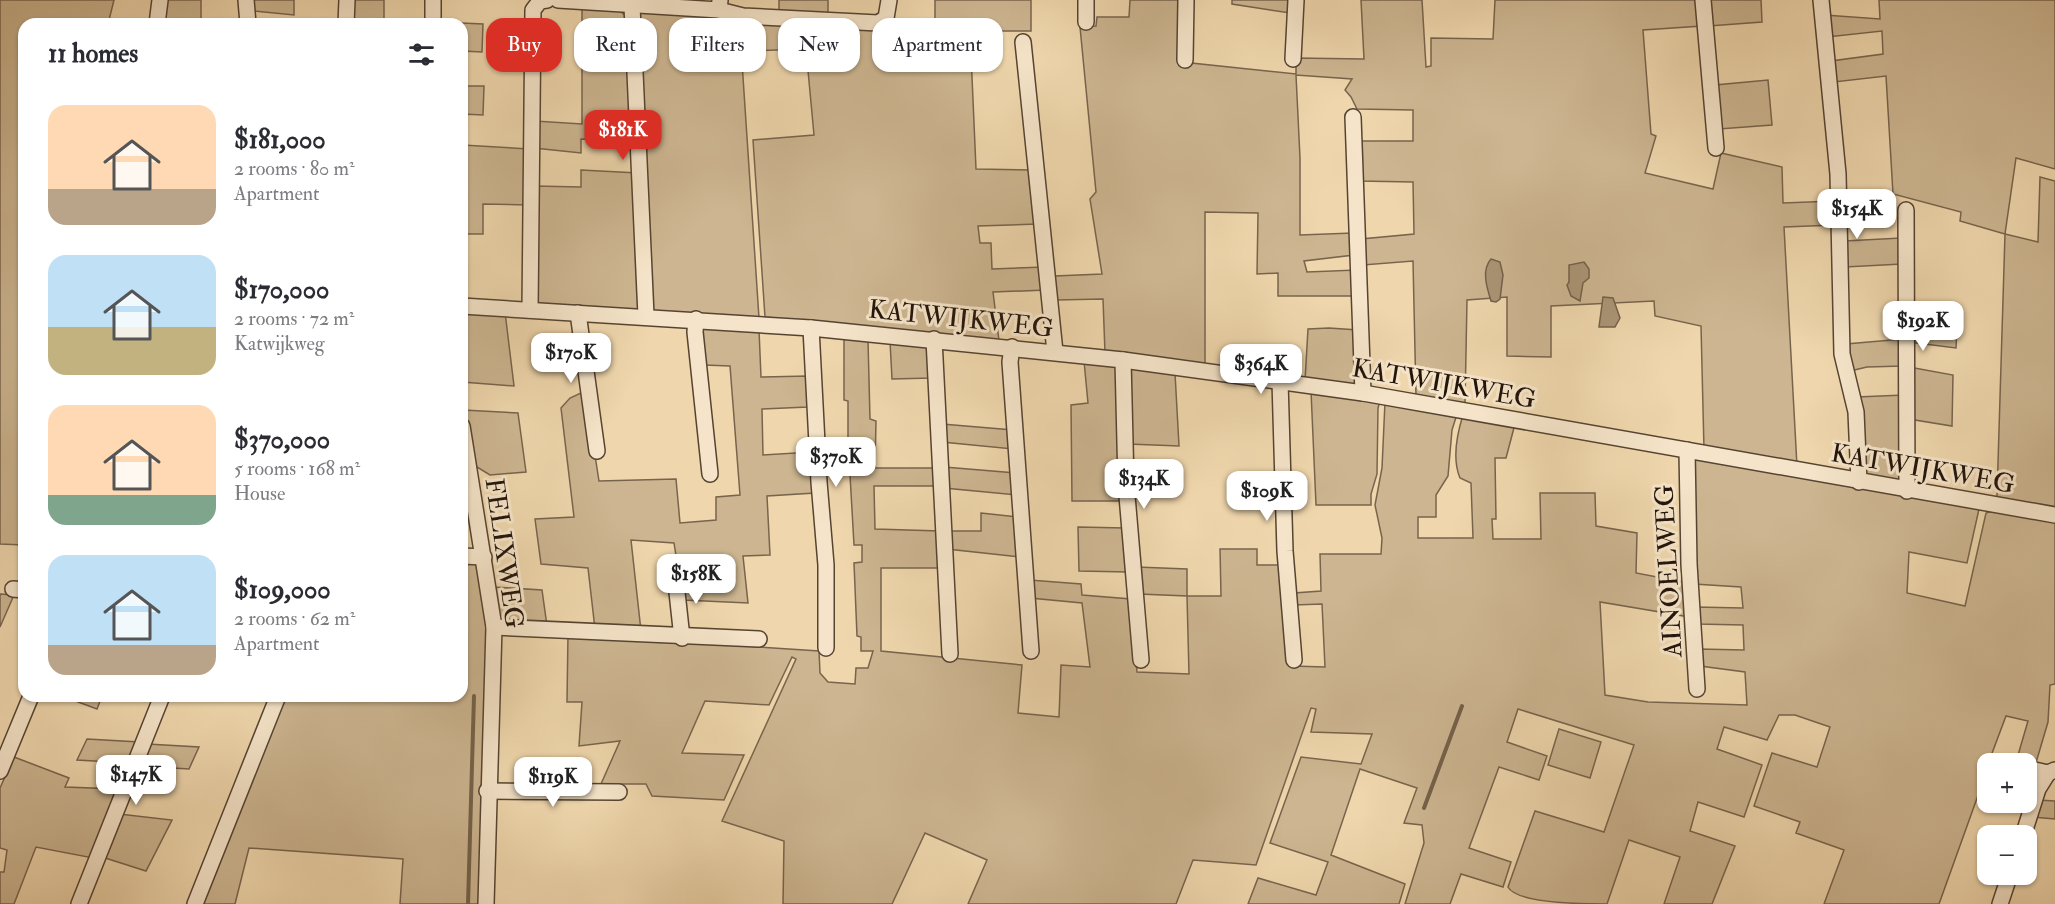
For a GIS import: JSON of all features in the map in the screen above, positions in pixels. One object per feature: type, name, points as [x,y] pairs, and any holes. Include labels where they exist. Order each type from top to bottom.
[{"type":"street","points":[[158,18],[160,0]]},
{"type":"street","points":[[246,0],[248,18]]},
{"type":"street","points":[[346,18],[347,0]]},
{"type":"street","points":[[433,0],[433,18]]},
{"type":"street","points":[[530,310],[533,10],[540,2],[547,0]]},
{"type":"street","points":[[558,0],[632,6],[719,5],[743,16],[878,23],[886,18],[889,0]]},
{"type":"street","points":[[1086,0],[1086,22]]},
{"type":"street","points":[[1185,60],[1186,0]]},
{"type":"street","points":[[1293,58],[1296,0]]},
{"type":"street","points":[[1703,0],[1716,148]]},
{"type":"street","points":[[1821,0],[1838,174],[1842,354],[1856,412],[1859,482]]},
{"type":"street","points":[[632,6],[646,316]]},
{"type":"street","points":[[1023,42],[1055,352]]},
{"type":"street","points":[[1353,117],[1363,393]]},
{"type":"street","points":[[1906,210],[1907,491]]},
{"type":"street","name":"KATWIJKWEG","points":[[468,306],[811,328],[1123,360],[1363,393],[1907,491],[2055,515]]},
{"type":"street","points":[[578,313],[597,451]]},
{"type":"street","points":[[696,319],[695,332],[711,474]]},
{"type":"street","points":[[811,328],[816,447],[826,565],[826,648]]},
{"type":"street","points":[[934,339],[950,654]]},
{"type":"street","points":[[1012,347],[1010,362],[1031,651]]},
{"type":"street","points":[[1123,360],[1127,507],[1141,660]]},
{"type":"street","points":[[1280,381],[1285,551],[1294,660]]},
{"type":"street","name":"AINOELWEG","points":[[1687,450],[1689,564],[1697,689]]},
{"type":"street","name":"FELIXWEG","points":[[468,462],[494,627],[487,791],[486,904]]},
{"type":"street","points":[[468,556],[484,557]]},
{"type":"street","points":[[675,574],[682,638]]},
{"type":"street","points":[[494,627],[682,638],[759,639]]},
{"type":"street","points":[[0,771],[29,702]]},
{"type":"street","points":[[79,904],[160,702]]},
{"type":"street","points":[[195,904],[276,702]]},
{"type":"street","points":[[2037,769],[2052,771]]},
{"type":"street","points":[[2027,825],[2038,789],[2052,771]]},
{"type":"street","points":[[487,791],[619,792]]},
{"type":"street","points":[[2000,904],[2006,885]]},
{"type":"shaded area","points":[[0,0],[114,0],[110,18],[18,18],[18,545],[0,544]]},
{"type":"shaded area","points":[[164,0],[201,0],[201,18],[161,18]]},
{"type":"shaded area","points":[[248,0],[294,0],[294,15],[254,11]]},
{"type":"shaded area","points":[[352,0],[384,0],[384,18],[351,18]]},
{"type":"shaded area","points":[[779,0],[828,0],[828,17],[779,14]]},
{"type":"shaded area","points":[[935,0],[1031,0],[1031,31],[1003,31],[1003,18],[935,18]]},
{"type":"shaded area","points":[[1130,0],[1184,0],[1182,62],[1296,74],[1296,58],[1364,59],[1361,0],[1422,0],[1426,67],[1431,66],[1431,38],[1493,39],[1495,0],[1700,0],[1702,26],[1643,30],[1651,134],[1656,136],[1645,173],[1713,189],[1721,153],[1782,167],[1783,203],[1834,201],[1835,225],[1784,227],[1797,466],[1704,449],[1701,326],[1655,316],[1654,301],[1551,306],[1551,357],[1507,356],[1507,297],[1467,300],[1465,404],[1416,396],[1413,261],[1363,265],[1361,239],[1414,234],[1413,182],[1359,181],[1358,141],[1413,141],[1413,110],[1357,109],[1345,90],[1352,79],[1296,75],[1300,158],[1300,235],[1353,233],[1354,255],[1304,261],[1307,272],[1357,270],[1358,296],[1278,296],[1278,273],[1257,274],[1258,213],[1205,212],[1205,365],[1105,353],[1103,299],[1056,300],[1055,276],[1102,274],[1090,199],[1096,192],[1080,27],[1096,26],[1097,17],[1129,17]]},
{"type":"shaded area","points":[[1232,0],[1291,0],[1290,13],[1232,4]]},
{"type":"shaded area","points":[[1707,0],[1761,0],[1762,22],[1709,26]]},
{"type":"shaded area","points":[[1879,0],[2055,0],[2055,169],[2016,158],[2005,234],[1960,221],[1961,212],[1893,194],[1886,76],[1834,82],[1831,61],[1883,54],[1882,31],[1827,37],[1825,15],[1880,19]]},
{"type":"shaded area","points":[[582,6],[620,11],[628,18],[582,18]]},
{"type":"shaded area","points":[[643,11],[739,17],[669,18],[669,72],[743,72],[759,318],[654,311],[651,305],[641,72],[657,72],[657,18],[638,18],[638,14]]},
{"type":"shaded area","points":[[766,20],[778,20],[778,50],[766,50]]},
{"type":"shaded area","points":[[468,23],[483,24],[482,52],[468,51]]},
{"type":"shaded area","points":[[860,24],[872,25],[872,72],[972,72],[976,169],[1032,170],[1037,224],[978,226],[980,243],[991,243],[992,269],[1045,267],[1046,290],[993,292],[999,341],[765,317],[753,140],[814,135],[808,72],[860,72]]},
{"type":"shaded area","points":[[582,72],[632,72],[637,142],[581,139],[581,153],[534,148],[535,121],[582,124]]},
{"type":"shaded area","points":[[1768,80],[1772,125],[1719,129],[1715,85]]},
{"type":"shaded area","points":[[468,86],[484,86],[483,115],[468,114]]},
{"type":"shaded area","points":[[468,145],[529,149],[528,205],[483,204],[483,234],[468,234]]},
{"type":"shaded area","points":[[581,170],[638,173],[641,310],[536,303],[535,186],[581,187]]},
{"type":"shaded area","points":[[2040,177],[2055,181],[2055,511],[1998,500],[1997,496],[2005,234],[2038,242]]},
{"type":"shaded area","points":[[1901,238],[1902,264],[1845,267],[1844,241]]},
{"type":"shaded area","points":[[1491,259],[1500,262],[1503,275],[1500,299],[1496,302],[1491,301],[1486,279],[1486,268]]},
{"type":"shaded area","points":[[1584,262],[1589,269],[1589,278],[1583,283],[1580,301],[1571,296],[1567,285],[1569,265]]},
{"type":"shaded area","points":[[1603,297],[1613,298],[1620,318],[1615,327],[1599,327]]},
{"type":"shaded area","points":[[468,310],[505,312],[514,386],[468,382]]},
{"type":"shaded area","points":[[1909,319],[1957,325],[1956,348],[1909,342]]},
{"type":"shaded area","points":[[699,326],[759,330],[761,377],[808,376],[808,407],[762,409],[763,455],[812,452],[815,493],[767,496],[770,555],[743,556],[748,603],[683,600],[674,543],[631,540],[641,631],[595,629],[588,568],[541,564],[535,519],[574,517],[561,408],[570,398],[585,391],[599,481],[676,479],[680,523],[716,520],[716,497],[740,495],[730,366],[704,365]]},
{"type":"shaded area","points":[[1308,329],[1358,330],[1359,387],[1305,380]]},
{"type":"shaded area","points":[[844,337],[868,340],[870,419],[876,421],[875,468],[936,468],[936,486],[874,486],[875,529],[940,531],[942,568],[881,568],[881,651],[1022,665],[1018,713],[1059,717],[1061,665],[1090,667],[1082,603],[1030,598],[1030,580],[1081,584],[1082,595],[1131,599],[1137,672],[1189,674],[1187,596],[1221,596],[1220,549],[1257,549],[1257,565],[1287,565],[1292,666],[1325,667],[1322,604],[1294,605],[1294,593],[1321,591],[1320,554],[1381,554],[1382,538],[1375,505],[1382,468],[1385,402],[1457,414],[1452,430],[1448,476],[1436,495],[1436,517],[1418,517],[1418,538],[1473,538],[1471,483],[1460,478],[1456,463],[1457,438],[1463,415],[1515,424],[1506,458],[1495,458],[1496,519],[1492,519],[1493,539],[1541,539],[1540,493],[1595,493],[1596,526],[1637,533],[1636,573],[1688,583],[1690,617],[1600,602],[1605,695],[1648,702],[1747,705],[1745,672],[1700,666],[1699,649],[1744,650],[1743,625],[1697,624],[1696,607],[1743,608],[1741,587],[1694,584],[1694,458],[1979,509],[1967,563],[1909,552],[1907,593],[1965,606],[1986,513],[1993,511],[2055,521],[2055,684],[2050,685],[2048,722],[2037,759],[2037,753],[2019,753],[2028,721],[2006,716],[1992,753],[1977,753],[1977,798],[1939,904],[1824,904],[1844,850],[1796,833],[1800,822],[1754,806],[1772,753],[1817,767],[1830,727],[1795,715],[1779,715],[1767,740],[1724,727],[1717,749],[1762,765],[1744,817],[1698,802],[1690,831],[1735,846],[1712,904],[1664,904],[1680,857],[1629,840],[1607,904],[1554,902],[1514,893],[1508,887],[1535,811],[1604,832],[1634,745],[1518,709],[1507,742],[1547,756],[1539,780],[1499,767],[1469,848],[1511,862],[1503,887],[1461,874],[1450,904],[1405,904],[1424,843],[1422,825],[1404,823],[1417,788],[1360,769],[1331,855],[1405,884],[1399,904],[1248,904],[1258,878],[1316,895],[1328,862],[1270,843],[1301,757],[1361,764],[1372,734],[1311,732],[1316,709],[1311,708],[1256,865],[1193,860],[1176,904],[968,904],[987,860],[925,833],[892,904],[783,904],[784,841],[722,821],[796,659],[792,657],[769,705],[705,701],[682,753],[744,755],[724,800],[652,796],[646,784],[601,784],[620,741],[579,746],[582,702],[567,702],[568,634],[819,651],[820,673],[828,682],[855,684],[856,668],[868,668],[873,651],[861,651],[861,637],[857,636],[854,563],[862,562],[862,545],[854,545],[848,401],[844,400]]},
{"type":"shaded area","points":[[1903,339],[1903,366],[1867,367],[1850,371],[1846,344]]},
{"type":"shaded area","points":[[890,341],[929,345],[932,378],[892,379]]},
{"type":"shaded area","points":[[1084,361],[1117,366],[1123,501],[1072,501],[1071,405],[1088,403]]},
{"type":"shaded area","points":[[1125,367],[1175,373],[1179,446],[1128,444]]},
{"type":"shaded area","points":[[1909,367],[1953,375],[1952,426],[1909,419]]},
{"type":"shaded area","points":[[1311,391],[1380,401],[1377,474],[1371,494],[1371,505],[1316,505]]},
{"type":"shaded area","points":[[1904,395],[1906,481],[1864,477],[1857,397]]},
{"type":"shaded area","points":[[468,410],[518,413],[526,472],[490,475],[472,464],[468,440]]},
{"type":"shaded area","points":[[942,424],[1013,430],[1013,449],[942,442]]},
{"type":"shaded area","points":[[944,467],[1016,473],[1017,495],[944,488]]},
{"type":"shaded area","points":[[981,513],[1018,517],[1020,557],[947,549],[946,531],[981,531]]},
{"type":"shaded area","points":[[1078,527],[1125,528],[1128,572],[1079,571]]},
{"type":"shaded area","points":[[468,560],[477,561],[489,621],[482,904],[400,904],[403,859],[249,848],[235,904],[198,904],[280,702],[468,702]]},
{"type":"shaded area","points":[[1137,567],[1187,569],[1187,596],[1139,594]]},
{"type":"shaded area","points":[[494,587],[542,590],[547,626],[500,623]]},
{"type":"shaded area","points":[[0,594],[14,595],[0,627]]},
{"type":"shaded area","points":[[78,702],[100,702],[97,709]]},
{"type":"shaded area","points":[[1559,729],[1601,742],[1590,778],[1548,765]]},
{"type":"shaded area","points":[[87,739],[139,742],[129,763],[77,760]]},
{"type":"shaded area","points":[[147,744],[199,747],[189,769],[139,766]]},
{"type":"shaded area","points":[[14,757],[69,778],[65,787],[118,789],[93,858],[36,847],[14,904],[0,904],[0,872],[4,872],[7,850],[0,848],[0,788]]},
{"type":"shaded area","points":[[2038,800],[2055,801],[2055,819],[2032,817],[2033,813],[2037,813]]},
{"type":"shaded area","points":[[119,814],[172,820],[146,871],[102,857]]},
{"type":"waterway","points":[[468,904],[474,696]]},
{"type":"waterway","points":[[1424,808],[1462,706]]}]
